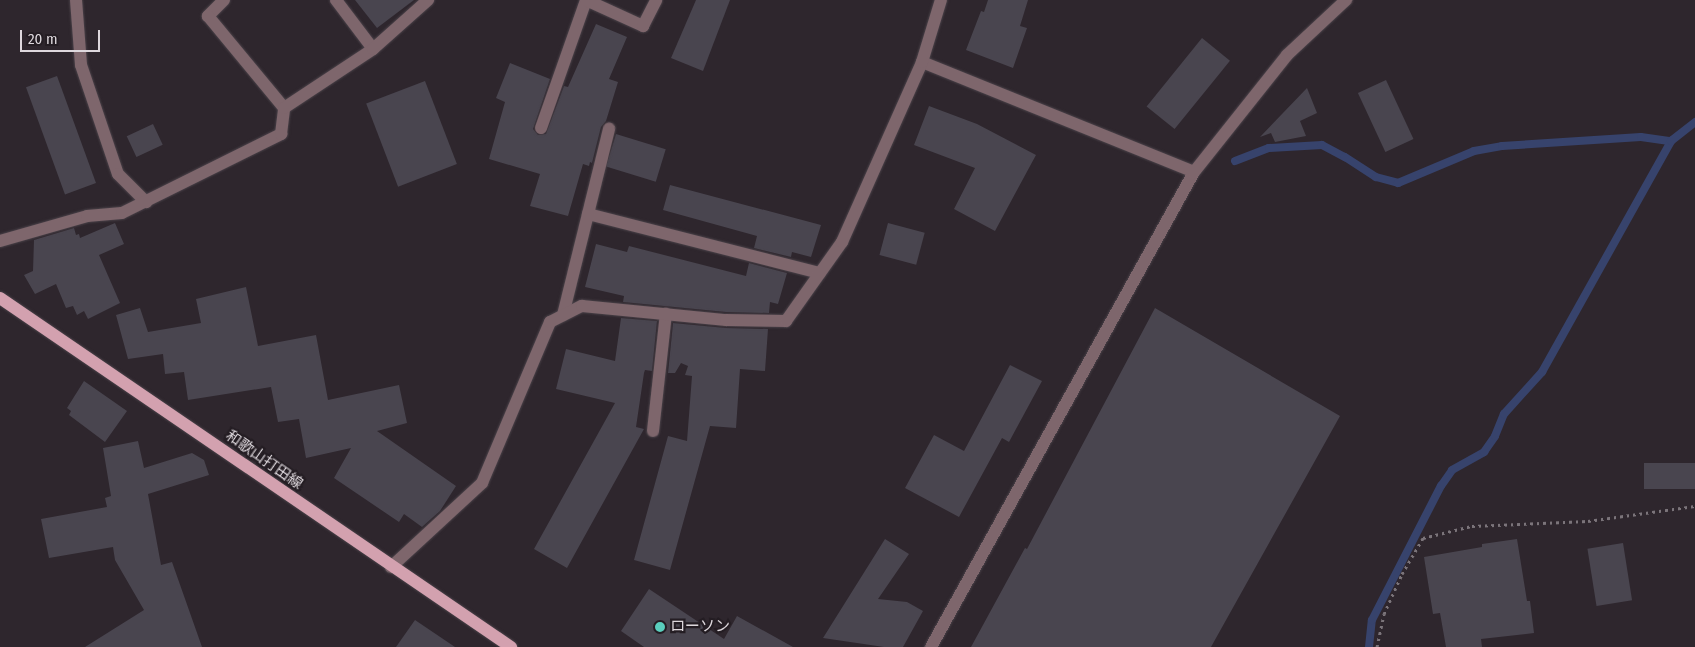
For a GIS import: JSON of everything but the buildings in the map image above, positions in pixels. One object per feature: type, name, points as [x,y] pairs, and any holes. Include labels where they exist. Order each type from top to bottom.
[{"type":"main road","name":"和歌山打田線","points":[[0,298],[391,567],[511,647]]},
{"type":"street","points":[[76,0],[81,65],[118,174],[146,202]]},
{"type":"street","points":[[0,241],[87,216],[122,214],[281,134],[284,108],[208,16],[224,0]]},
{"type":"street","points":[[336,0],[373,49]]},
{"type":"street","points":[[284,108],[373,49],[428,0]]},
{"type":"street","points":[[541,128],[586,0],[643,26],[656,0]]},
{"type":"street","points":[[391,567],[482,483],[550,322],[582,306],[726,320],[786,320],[842,242],[922,62],[941,0]]},
{"type":"street","points":[[931,647],[1194,172],[1287,55],[1346,0]]},
{"type":"street","points":[[922,62],[1194,172]]},
{"type":"street","points":[[563,316],[609,129]]},
{"type":"street","points":[[588,214],[820,273]]},
{"type":"street","points":[[653,431],[666,314]]},
{"type":"path","points":[[1377,647],[1384,614],[1402,574],[1423,538],[1472,526],[1588,521],[1695,506]]},
{"type":"waterway","points":[[1369,647],[1372,620],[1441,486],[1452,470],[1484,452],[1495,436],[1504,414],[1542,372],[1671,141],[1695,122]]},
{"type":"waterway","points":[[1235,161],[1269,148],[1322,145],[1376,177],[1398,183],[1474,151],[1502,146],[1641,137],[1671,141]]},
{"type":"place","name":"ローソン","points":[[660,627]]}]
